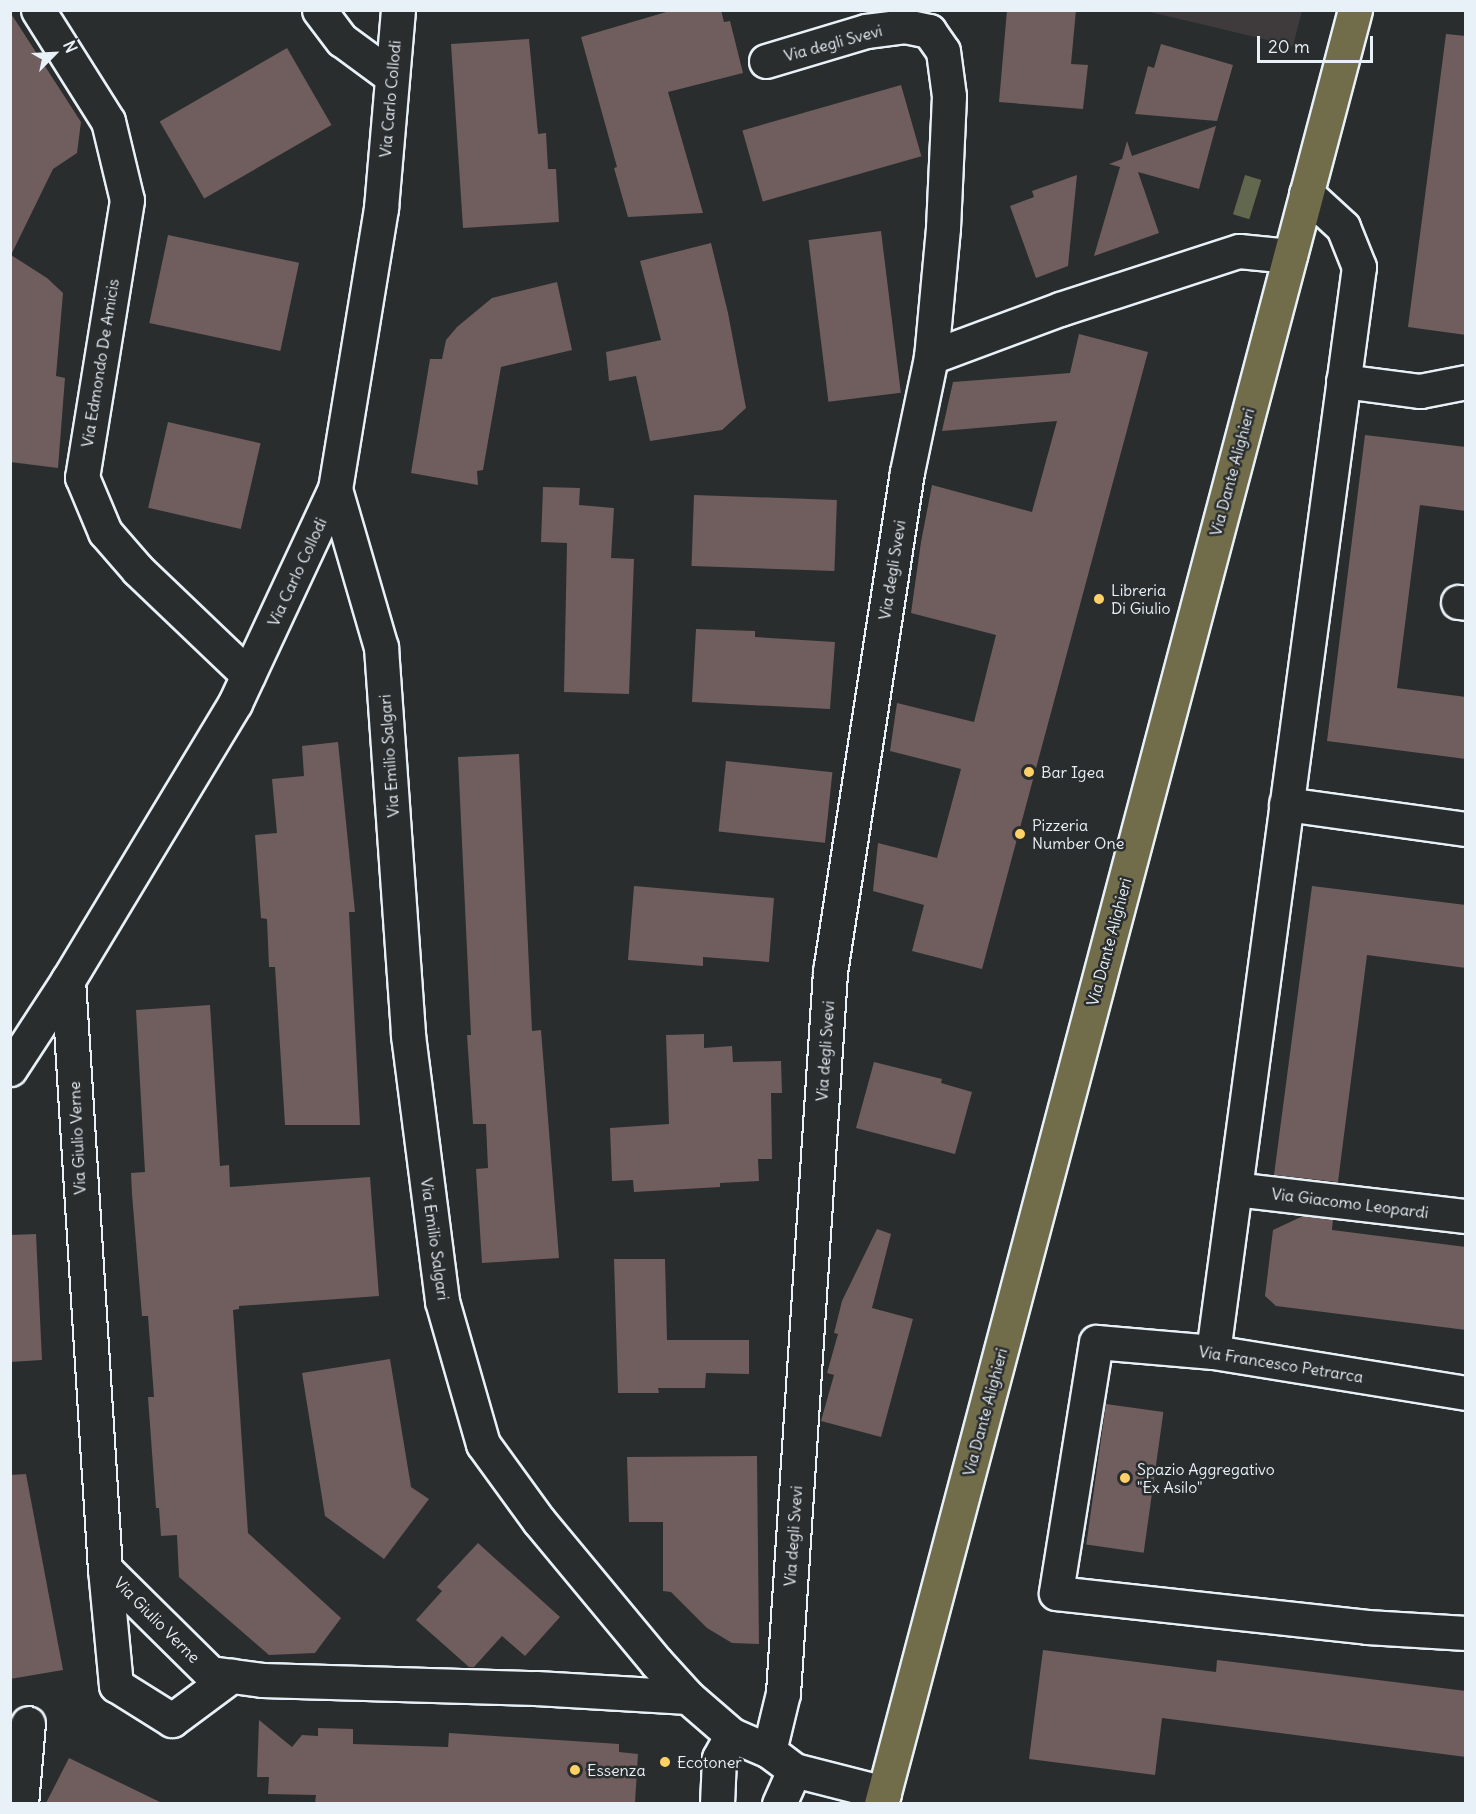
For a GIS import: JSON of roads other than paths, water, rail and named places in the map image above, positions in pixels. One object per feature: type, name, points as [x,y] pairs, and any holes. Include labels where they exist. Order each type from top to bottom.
[{"type":"main road","name":"Via Dante Alighieri","points":[[882,1798],[1355,10]]},
{"type":"street","name":"Via Edmondo De Amicis","points":[[38,10],[108,121],[127,200],[82,477],[105,531],[138,570],[248,675]]},
{"type":"street","points":[[319,10],[342,40],[391,76]]},
{"type":"street","name":"Via Carlo Collodi","points":[[10,1069],[68,980],[235,703],[336,489],[381,208],[398,10]]},
{"type":"street","name":"Via degli Svevi","points":[[766,61],[866,31],[905,26],[929,31],[943,51],[949,96],[943,228],[931,357],[907,472],[830,972],[783,1693],[779,1803]]},
{"type":"street","points":[[1213,1352],[1359,267],[1343,227],[1306,194]]},
{"type":"street","points":[[931,357],[1060,309],[1239,251],[1290,256]]},
{"type":"street","points":[[1343,381],[1420,391],[1466,382]]},
{"type":"street","name":"Via Emilio Salgari","points":[[336,489],[381,647],[408,1035],[442,1301],[483,1444],[539,1521],[656,1662],[688,1696],[732,1735],[782,1761],[882,1798]]},
{"type":"street","points":[[1286,804],[1466,829]]},
{"type":"street","name":"Via Giulio Verne","points":[[68,980],[105,1569],[210,1672],[262,1680],[536,1688],[688,1696]]},
{"type":"street","name":"Via Giacomo Leopardi","points":[[1235,1189],[1466,1216]]},
{"type":"street","name":"Via Francesco Petrarca","points":[[1466,1393],[1213,1352],[1096,1342],[1056,1593],[1367,1627],[1466,1633]]},
{"type":"street","points":[[105,1569],[116,1686],[172,1720],[231,1676]]},
{"type":"street","points":[[21,1803],[28,1723]]},
{"type":"street","points":[[717,1803],[719,1758],[732,1735]]},
{"type":"place","name":"Libreria Di Giulio","points":[[1099,599]]},
{"type":"place","name":"Bar Igea","points":[[1029,772]]},
{"type":"place","name":"Pizzeria Number One","points":[[1020,834]]},
{"type":"place","name":"Spazio Aggregativo \"Ex Asilo\"","points":[[1125,1478]]},
{"type":"place","name":"Ecotoner","points":[[665,1762]]},
{"type":"place","name":"Essenza","points":[[575,1770]]}]
